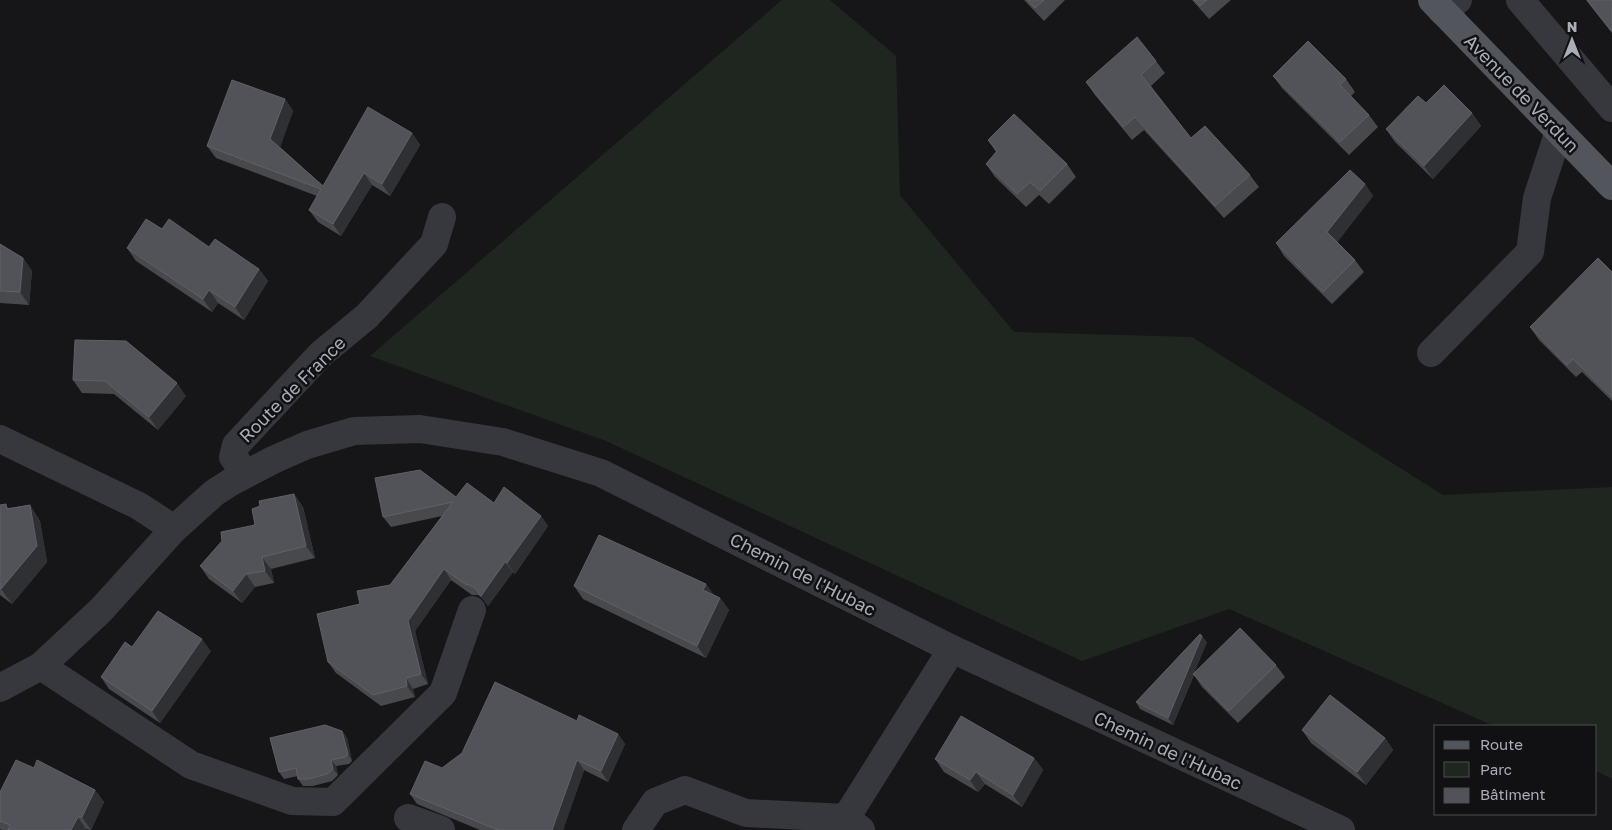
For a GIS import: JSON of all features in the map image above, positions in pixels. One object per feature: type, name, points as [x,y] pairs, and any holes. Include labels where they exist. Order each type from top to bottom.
[{"type":"main road","name":"Avenue de Verdun","points":[[1444,4],[1612,186]]},
{"type":"street","points":[[1520,0],[1612,108]]},
{"type":"street","points":[[1430,353],[1530,252],[1537,198],[1559,130]]},
{"type":"street","name":"Route de France","points":[[246,474],[234,457],[236,444],[321,354],[367,316],[434,244],[442,217]]},
{"type":"street","name":"Chemin de l'Hubac","points":[[246,474],[307,444],[354,431],[420,429],[504,442],[602,473],[952,649],[1341,830]]},
{"type":"street","points":[[0,439],[139,506],[174,530]]},
{"type":"street","points":[[0,688],[41,666],[101,610],[174,530],[214,493],[246,474]]},
{"type":"street","points":[[41,666],[191,765],[292,801],[333,802],[443,693],[472,610]]},
{"type":"street","points":[[636,830],[656,802],[685,790],[746,813],[854,824],[952,649]]},
{"type":"street","points":[[408,818],[441,830]]},
{"type":"green space","points":[[782,0],[830,0],[896,56],[900,195],[1014,332],[1192,337],[1443,495],[1612,487],[1612,779],[1597,772],[1597,725],[1492,725],[1229,609],[1082,661],[606,441],[370,356]]},
{"type":"building","points":[[1027,0],[1044,0],[1035,8]]},
{"type":"building","points":[[1194,0],[1207,0],[1200,6]]},
{"type":"building","points":[[1587,0],[1612,0],[1612,32]]},
{"type":"building","points":[[1137,37],[1156,61],[1141,75],[1191,138],[1205,126],[1250,175],[1215,206],[1135,117],[1123,127],[1086,82]]},
{"type":"building","points":[[1308,41],[1346,79],[1340,85],[1369,115],[1340,142],[1273,76]]},
{"type":"building","points":[[232,80],[285,99],[270,139],[323,186],[368,107],[412,133],[382,184],[364,173],[333,224],[309,210],[321,189],[207,146]]},
{"type":"building","points":[[1444,85],[1472,113],[1424,166],[1386,129],[1418,96],[1426,103]]},
{"type":"building","points":[[1014,114],[1067,164],[1040,191],[1030,182],[1017,194],[986,164],[997,151],[988,140]]},
{"type":"building","points":[[1350,170],[1365,184],[1327,232],[1355,260],[1323,292],[1276,243]]},
{"type":"building","points":[[146,219],[162,229],[169,219],[209,247],[215,239],[259,269],[235,307],[209,290],[203,299],[127,248]]},
{"type":"building","points":[[0,244],[23,258],[20,292],[0,291]]},
{"type":"building","points":[[1598,258],[1612,272],[1612,397],[1573,359],[1567,365],[1530,327]]},
{"type":"building","points":[[75,340],[126,341],[177,383],[149,417],[105,381],[73,380]]},
{"type":"building","points":[[420,470],[456,497],[467,483],[494,503],[504,487],[541,516],[481,596],[476,589],[465,584],[444,569],[408,621],[421,674],[406,678],[407,686],[373,695],[328,662],[317,614],[360,604],[357,591],[390,585],[453,502],[383,517],[375,478]]},
{"type":"building","points":[[294,494],[306,546],[262,557],[265,571],[246,574],[233,591],[200,566],[222,541],[221,532],[255,525],[252,509],[260,506],[259,501]]},
{"type":"building","points":[[6,504],[7,509],[30,505],[37,546],[1,589],[0,505]]},
{"type":"building","points":[[599,535],[706,584],[703,590],[720,598],[697,646],[574,586]]},
{"type":"building","points":[[158,611],[202,639],[152,711],[101,677],[125,642],[132,647]]},
{"type":"building","points":[[1240,628],[1276,665],[1229,711],[1193,674]]},
{"type":"building","points":[[1200,634],[1202,636],[1168,718],[1136,702]]},
{"type":"building","points":[[495,682],[577,721],[579,715],[618,734],[601,771],[577,760],[552,830],[498,830],[410,794],[425,761],[442,768],[462,753]]},
{"type":"building","points":[[1330,695],[1385,738],[1357,772],[1302,730]]},
{"type":"building","points":[[961,716],[1034,758],[1013,795],[976,772],[970,780],[935,759]]},
{"type":"building","points":[[325,725],[342,731],[348,754],[345,757],[331,760],[333,769],[327,774],[308,779],[298,779],[296,768],[279,772],[270,738]]},
{"type":"building","points":[[16,760],[34,768],[37,760],[95,790],[82,817],[78,817],[71,830],[8,830],[10,825],[0,821],[0,792]]}]
